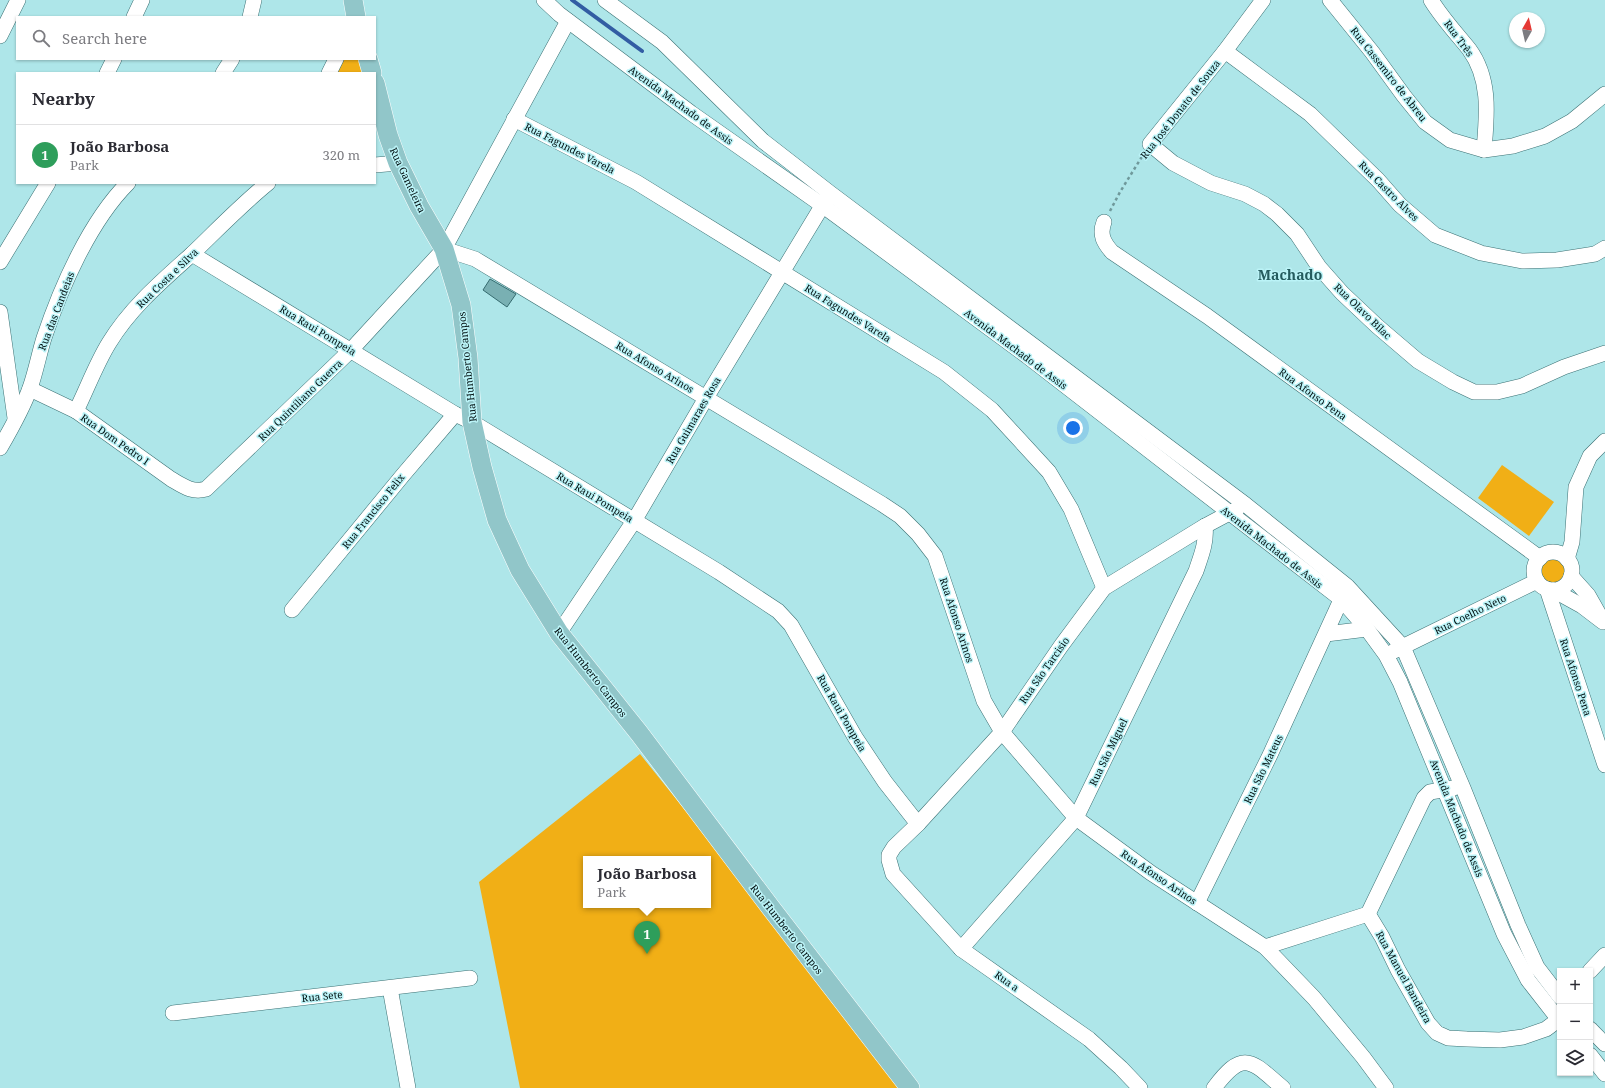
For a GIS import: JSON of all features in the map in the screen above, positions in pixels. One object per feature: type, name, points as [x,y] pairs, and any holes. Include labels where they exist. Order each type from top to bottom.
[{"type":"main road","points":[[368,60],[372,72]]},
{"type":"main road","name":"Rua Gameleira","points":[[376,87],[388,135],[398,164],[419,206],[444,249]]},
{"type":"main road","name":"Rua Humberto Campos","points":[[444,249],[461,305],[468,358],[472,422],[482,467],[497,520],[520,570],[559,633],[639,733],[770,908],[910,1088]]},
{"type":"street","points":[[0,36],[18,0]]},
{"type":"street","points":[[134,16],[142,0]]},
{"type":"street","points":[[250,16],[254,0]]},
{"type":"street","name":"Avenida Machado de Assis","points":[[544,0],[568,21],[691,113],[826,199],[1246,505],[1403,647],[1463,788],[1518,926],[1537,967],[1557,993]]},
{"type":"street","name":"Avenida Machado de Assis","points":[[605,0],[662,42],[763,141],[826,199],[1229,513],[1344,593],[1386,655],[1400,682],[1504,934],[1528,980],[1557,1016]]},
{"type":"street","name":"Rua José Donato de Souza","points":[[1150,144],[1225,51],[1263,0]]},
{"type":"street","name":"Rua Cassemiro de Abreu","points":[[1330,0],[1426,122],[1450,140],[1484,150],[1513,146],[1545,136],[1572,121],[1605,94]]},
{"type":"street","name":"Rua Três","points":[[1431,0],[1470,51],[1485,82],[1488,111],[1484,150]]},
{"type":"street","points":[[444,249],[568,21]]},
{"type":"street","name":"Rua Castro Alves","points":[[1225,51],[1310,114],[1378,180],[1400,206],[1435,235],[1481,253],[1522,261],[1557,260],[1595,254],[1605,248]]},
{"type":"street","points":[[108,72],[114,60]]},
{"type":"street","points":[[224,72],[231,60]]},
{"type":"street","points":[[330,72],[336,60]]},
{"type":"street","name":"Rua Fagundes Varela","points":[[514,119],[636,182],[944,372],[992,410],[1049,472],[1071,509],[1104,588]]},
{"type":"street","name":"Rua Olavo Bilac","points":[[1150,144],[1173,163],[1204,180],[1245,194],[1264,204],[1277,214],[1297,234],[1319,267],[1342,293],[1377,326],[1418,361],[1453,382],[1474,392],[1497,392],[1522,386],[1564,367],[1605,353]]},
{"type":"street","points":[[376,165],[398,164]]},
{"type":"street","points":[[0,262],[47,184]]},
{"type":"street","name":"Rua das Candeias","points":[[1,443],[30,389],[45,337],[68,277],[90,233],[116,195],[127,184]]},
{"type":"street","name":"Rua Costa e Silva","points":[[76,411],[109,343],[153,288],[192,254],[246,201],[267,184]]},
{"type":"street","name":"Rua Guimaraes Rosa","points":[[559,633],[634,521],[826,199]]},
{"type":"street","name":"Rua Afonso Pena","points":[[1104,222],[1101,229],[1104,243],[1112,252],[1207,316],[1540,558]]},
{"type":"street","name":"Rua Quintiliano Guerra","points":[[199,491],[206,489],[351,350],[444,249]]},
{"type":"street","name":"Rua Afonso Arinos","points":[[444,249],[475,259],[900,516],[918,534],[934,556],[984,701],[1002,732],[1076,818],[1151,873],[1265,947],[1314,998],[1363,1057],[1386,1088]]},
{"type":"street","name":"Rua Raui Pompeia","points":[[192,254],[455,414],[472,422],[750,592],[778,611],[791,625],[855,737],[885,782],[918,824]]},
{"type":"street","points":[[0,312],[15,418]]},
{"type":"street","name":"Rua Dom Pedro I","points":[[30,389],[76,411],[171,479],[184,487],[199,491]]},
{"type":"street","name":"Rua Francisco Felix","points":[[292,610],[455,414]]},
{"type":"street","points":[[1562,556],[1572,542],[1576,487],[1590,456],[1605,441]]},
{"type":"street","name":"Rua São Tarcisio","points":[[889,860],[889,855],[894,847],[918,824],[1002,732],[1061,646],[1104,588],[1205,526],[1246,505]]},
{"type":"street","name":"Rua São Miguel","points":[[961,949],[1076,818],[1196,571],[1204,546],[1206,534],[1205,526]]},
{"type":"street","points":[[1546,586],[1559,589],[1569,582],[1572,570],[1562,556],[1545,554],[1540,558],[1534,569],[1546,586],[1582,606],[1604,623]]},
{"type":"street","points":[[1571,576],[1588,595],[1604,623]]},
{"type":"street","name":"Rua Afonso Pena","points":[[1546,586],[1605,765]]},
{"type":"street","name":"Rua Coelho Neto","points":[[1386,655],[1546,586]]},
{"type":"street","name":"Rua São Mateus","points":[[1197,903],[1270,755],[1344,593]]},
{"type":"street","points":[[1326,634],[1367,629]]},
{"type":"street","points":[[1265,947],[1368,914],[1424,798],[1430,792],[1463,788]]},
{"type":"street","name":"Rua a","points":[[889,860],[893,874],[961,949],[1088,1039],[1121,1068],[1140,1088]]},
{"type":"street","name":"Rua Manuel Bandeira","points":[[1368,914],[1428,1023],[1437,1033],[1448,1038],[1508,1039],[1536,1034],[1546,1030],[1557,1021]]},
{"type":"street","points":[[1593,968],[1605,955]]},
{"type":"street","name":"Rua Sete","points":[[173,1012],[470,978]]},
{"type":"street","points":[[390,988],[408,1088]]},
{"type":"street","points":[[1593,1032],[1605,1044]]},
{"type":"street","points":[[1593,1059],[1604,1073]]},
{"type":"street","points":[[1214,1088],[1228,1070],[1248,1062],[1256,1065],[1283,1088]]},
{"type":"path","name":"Rua José Donato de Souza","points":[[1104,222],[1120,192],[1150,144]]},
{"type":"shaded area","points":[[340,60],[364,60],[368,72],[334,72]]},
{"type":"shaded area","points":[[1502,465],[1554,502],[1529,536],[1478,498]]},
{"type":"shaded area","points":[[1554,557],[1564,561],[1568,571],[1564,581],[1554,585],[1544,581],[1540,571],[1544,561]]},
{"type":"shaded area","points":[[640,754],[908,1088],[520,1088],[479,882]]},
{"type":"building","points":[[490,279],[516,294],[507,307],[483,290]]},
{"type":"waterway","points":[[572,0],[642,51]]},
{"type":"place","name":"João Barbosa","points":[[647,954]]},
{"type":"district","name":"Machado","points":[[1290,275]]}]
